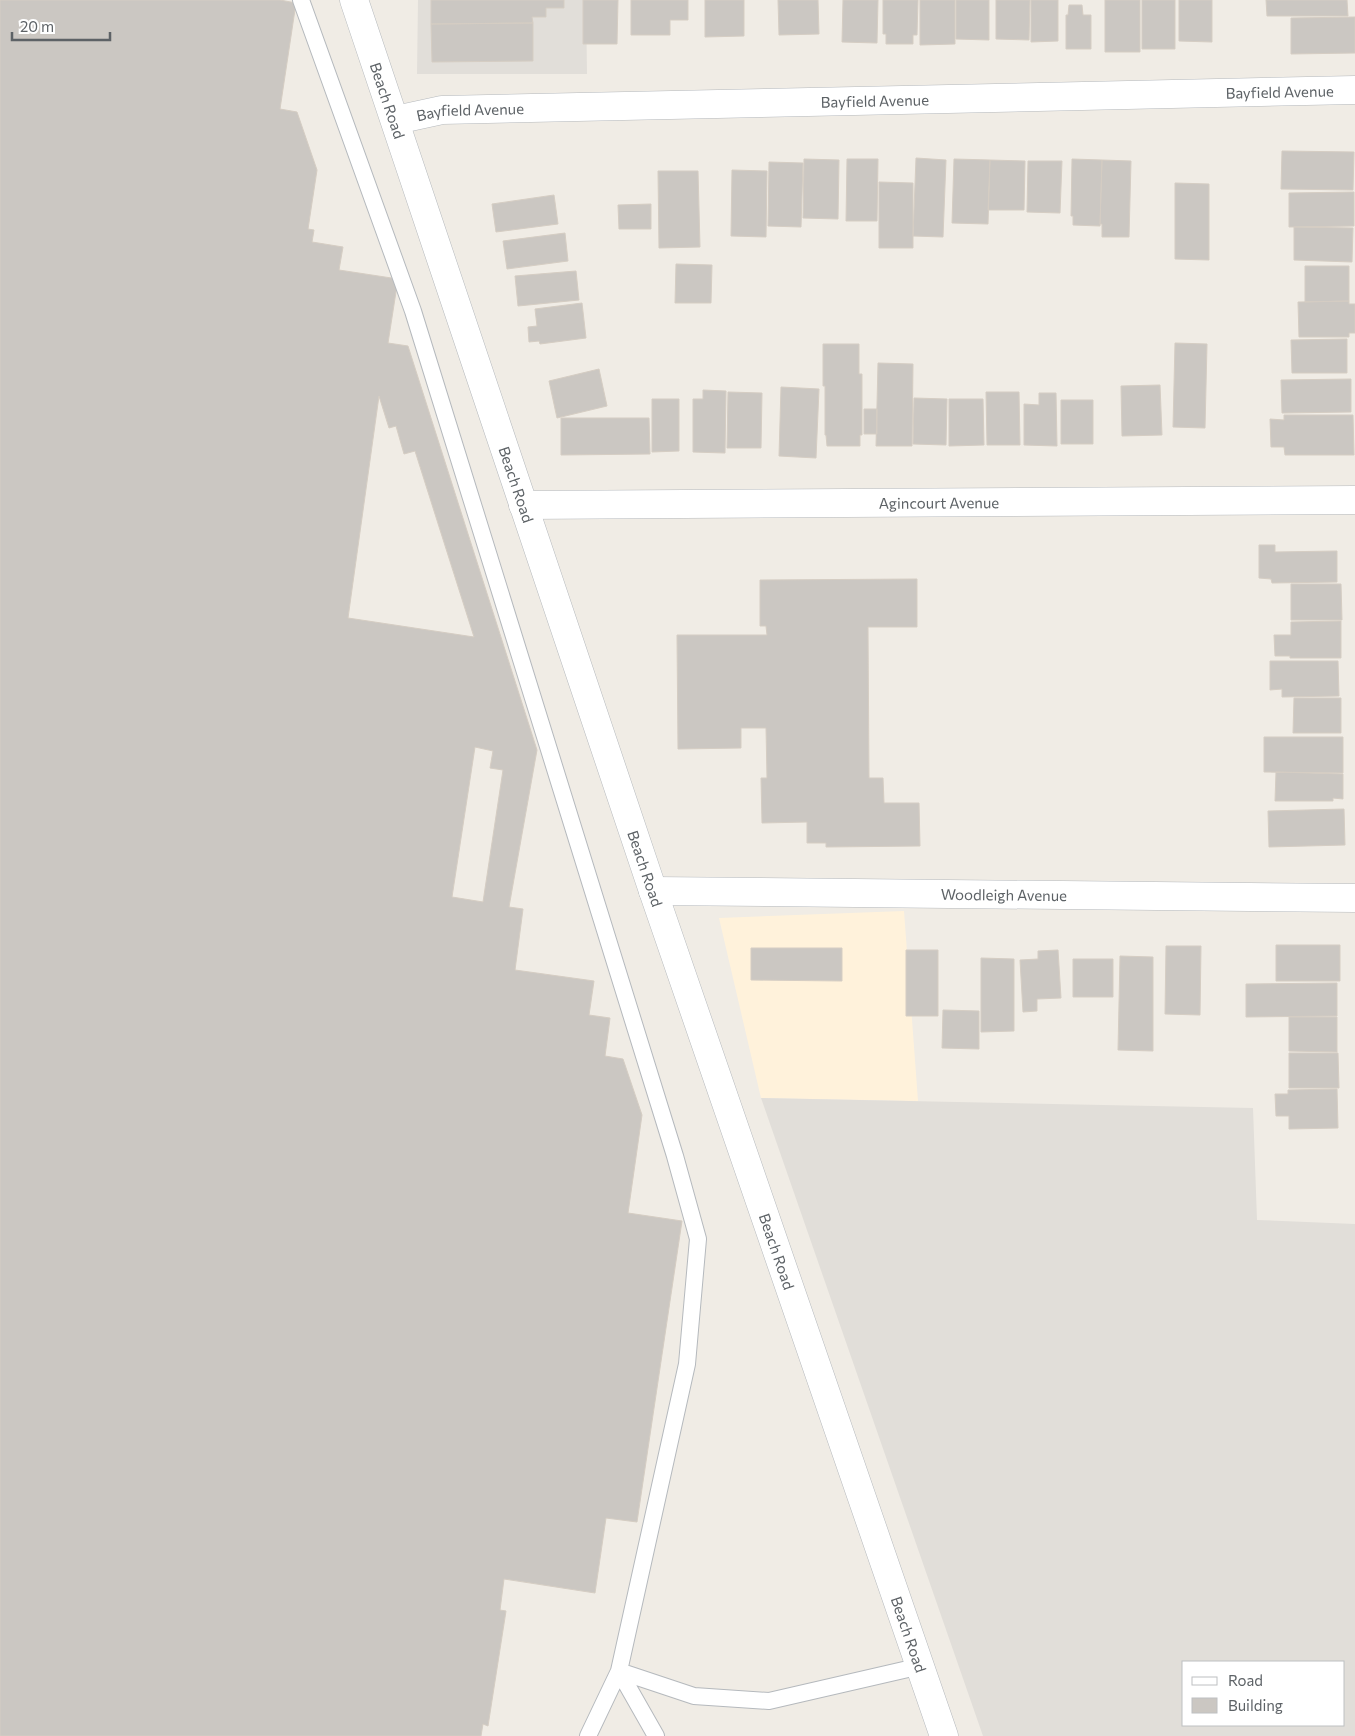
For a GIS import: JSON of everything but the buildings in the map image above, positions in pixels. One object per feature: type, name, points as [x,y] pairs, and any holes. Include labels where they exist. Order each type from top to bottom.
[{"type":"street","name":"Beach Road","points":[[360,5],[523,505],[653,890],[944,1736]]},
{"type":"street","name":"Bayfield Avenue","points":[[396,120],[442,110],[1355,90]]},
{"type":"street","name":"Agincourt Avenue","points":[[523,505],[1355,500]]},
{"type":"street","name":"Woodleigh Avenue","points":[[653,890],[1355,898]]},
{"type":"lane","points":[[302,0],[413,311],[672,1147],[698,1239],[686,1364],[619,1671],[588,1736]]},
{"type":"lane","points":[[619,1671],[694,1696],[769,1702],[921,1666]]},
{"type":"lane","points":[[619,1671],[656,1736]]},
{"type":"shaded area","points":[[418,0],[586,0],[587,74],[417,74]]},
{"type":"shaded area","points":[[904,911],[918,1101],[761,1098],[719,918]]},
{"type":"shaded area","points":[[761,1098],[1253,1108],[1257,1220],[1355,1224],[1355,1736],[983,1736]]}]
